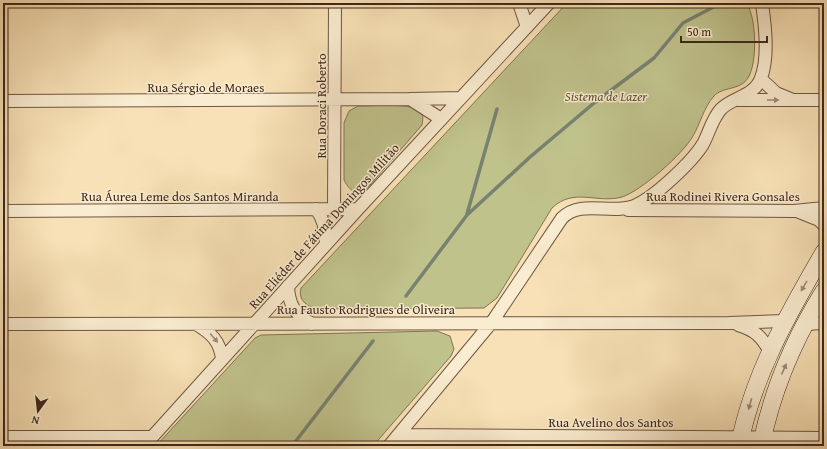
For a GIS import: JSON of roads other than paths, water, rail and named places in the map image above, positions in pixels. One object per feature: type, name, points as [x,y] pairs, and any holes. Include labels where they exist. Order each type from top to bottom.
[{"type":"main road","points":[[740,441],[754,389],[770,352],[785,320],[824,252]]},
{"type":"main road","points":[[762,442],[777,384],[804,324],[821,303]]},
{"type":"street","name":"Rua Doraci Roberto","points":[[334,208],[336,100],[335,3]]},
{"type":"street","points":[[519,3],[527,27]]},
{"type":"street","name":"Rua Eliéder de Fátima Domingos Militão","points":[[148,442],[441,118],[549,3]]},
{"type":"street","points":[[622,210],[636,205],[653,194],[688,163],[703,143],[714,119],[721,109],[734,100],[751,92],[761,79],[765,44],[762,3]]},
{"type":"street","points":[[761,79],[776,93],[793,100]]},
{"type":"street","name":"Rua Sérgio de Moraes","points":[[3,101],[461,98]]},
{"type":"street","points":[[410,99],[441,118]]},
{"type":"street","points":[[734,100],[824,100]]},
{"type":"street","name":"Rua Rodinei Rivera Gonsales","points":[[389,446],[492,322],[562,218],[568,212],[578,208],[622,210],[794,210],[824,208]]},
{"type":"street","points":[[316,209],[321,215],[326,234],[326,244]]},
{"type":"street","name":"Rua Áurea Leme dos Santos Miranda","points":[[3,211],[358,209]]},
{"type":"street","points":[[794,210],[809,214],[824,225]]},
{"type":"street","points":[[288,286],[288,300],[294,310],[302,318],[312,324]]},
{"type":"street","name":"Rua Fausto Rodrigues de Oliveira","points":[[3,324],[312,324],[492,322],[730,323],[785,320]]},
{"type":"street","name":"Rua Fausto Rodrigues de Oliveira","points":[[730,323],[751,329],[762,339],[770,352]]},
{"type":"street","points":[[804,324],[824,323]]},
{"type":"street","points":[[196,324],[216,340],[221,350],[222,359]]},
{"type":"street","name":"Rua Avelino dos Santos","points":[[399,435],[762,442],[824,438]]},
{"type":"street","points":[[3,437],[105,442],[148,442]]},
{"type":"waterway","points":[[406,296],[467,215],[530,157],[594,103],[654,58],[683,23],[721,3]]},
{"type":"waterway","points":[[467,214],[497,109]]},
{"type":"waterway","points":[[292,446],[373,341]]},
{"type":"park label","name":"Sistema de Lazer","points":[[606,96]]}]
